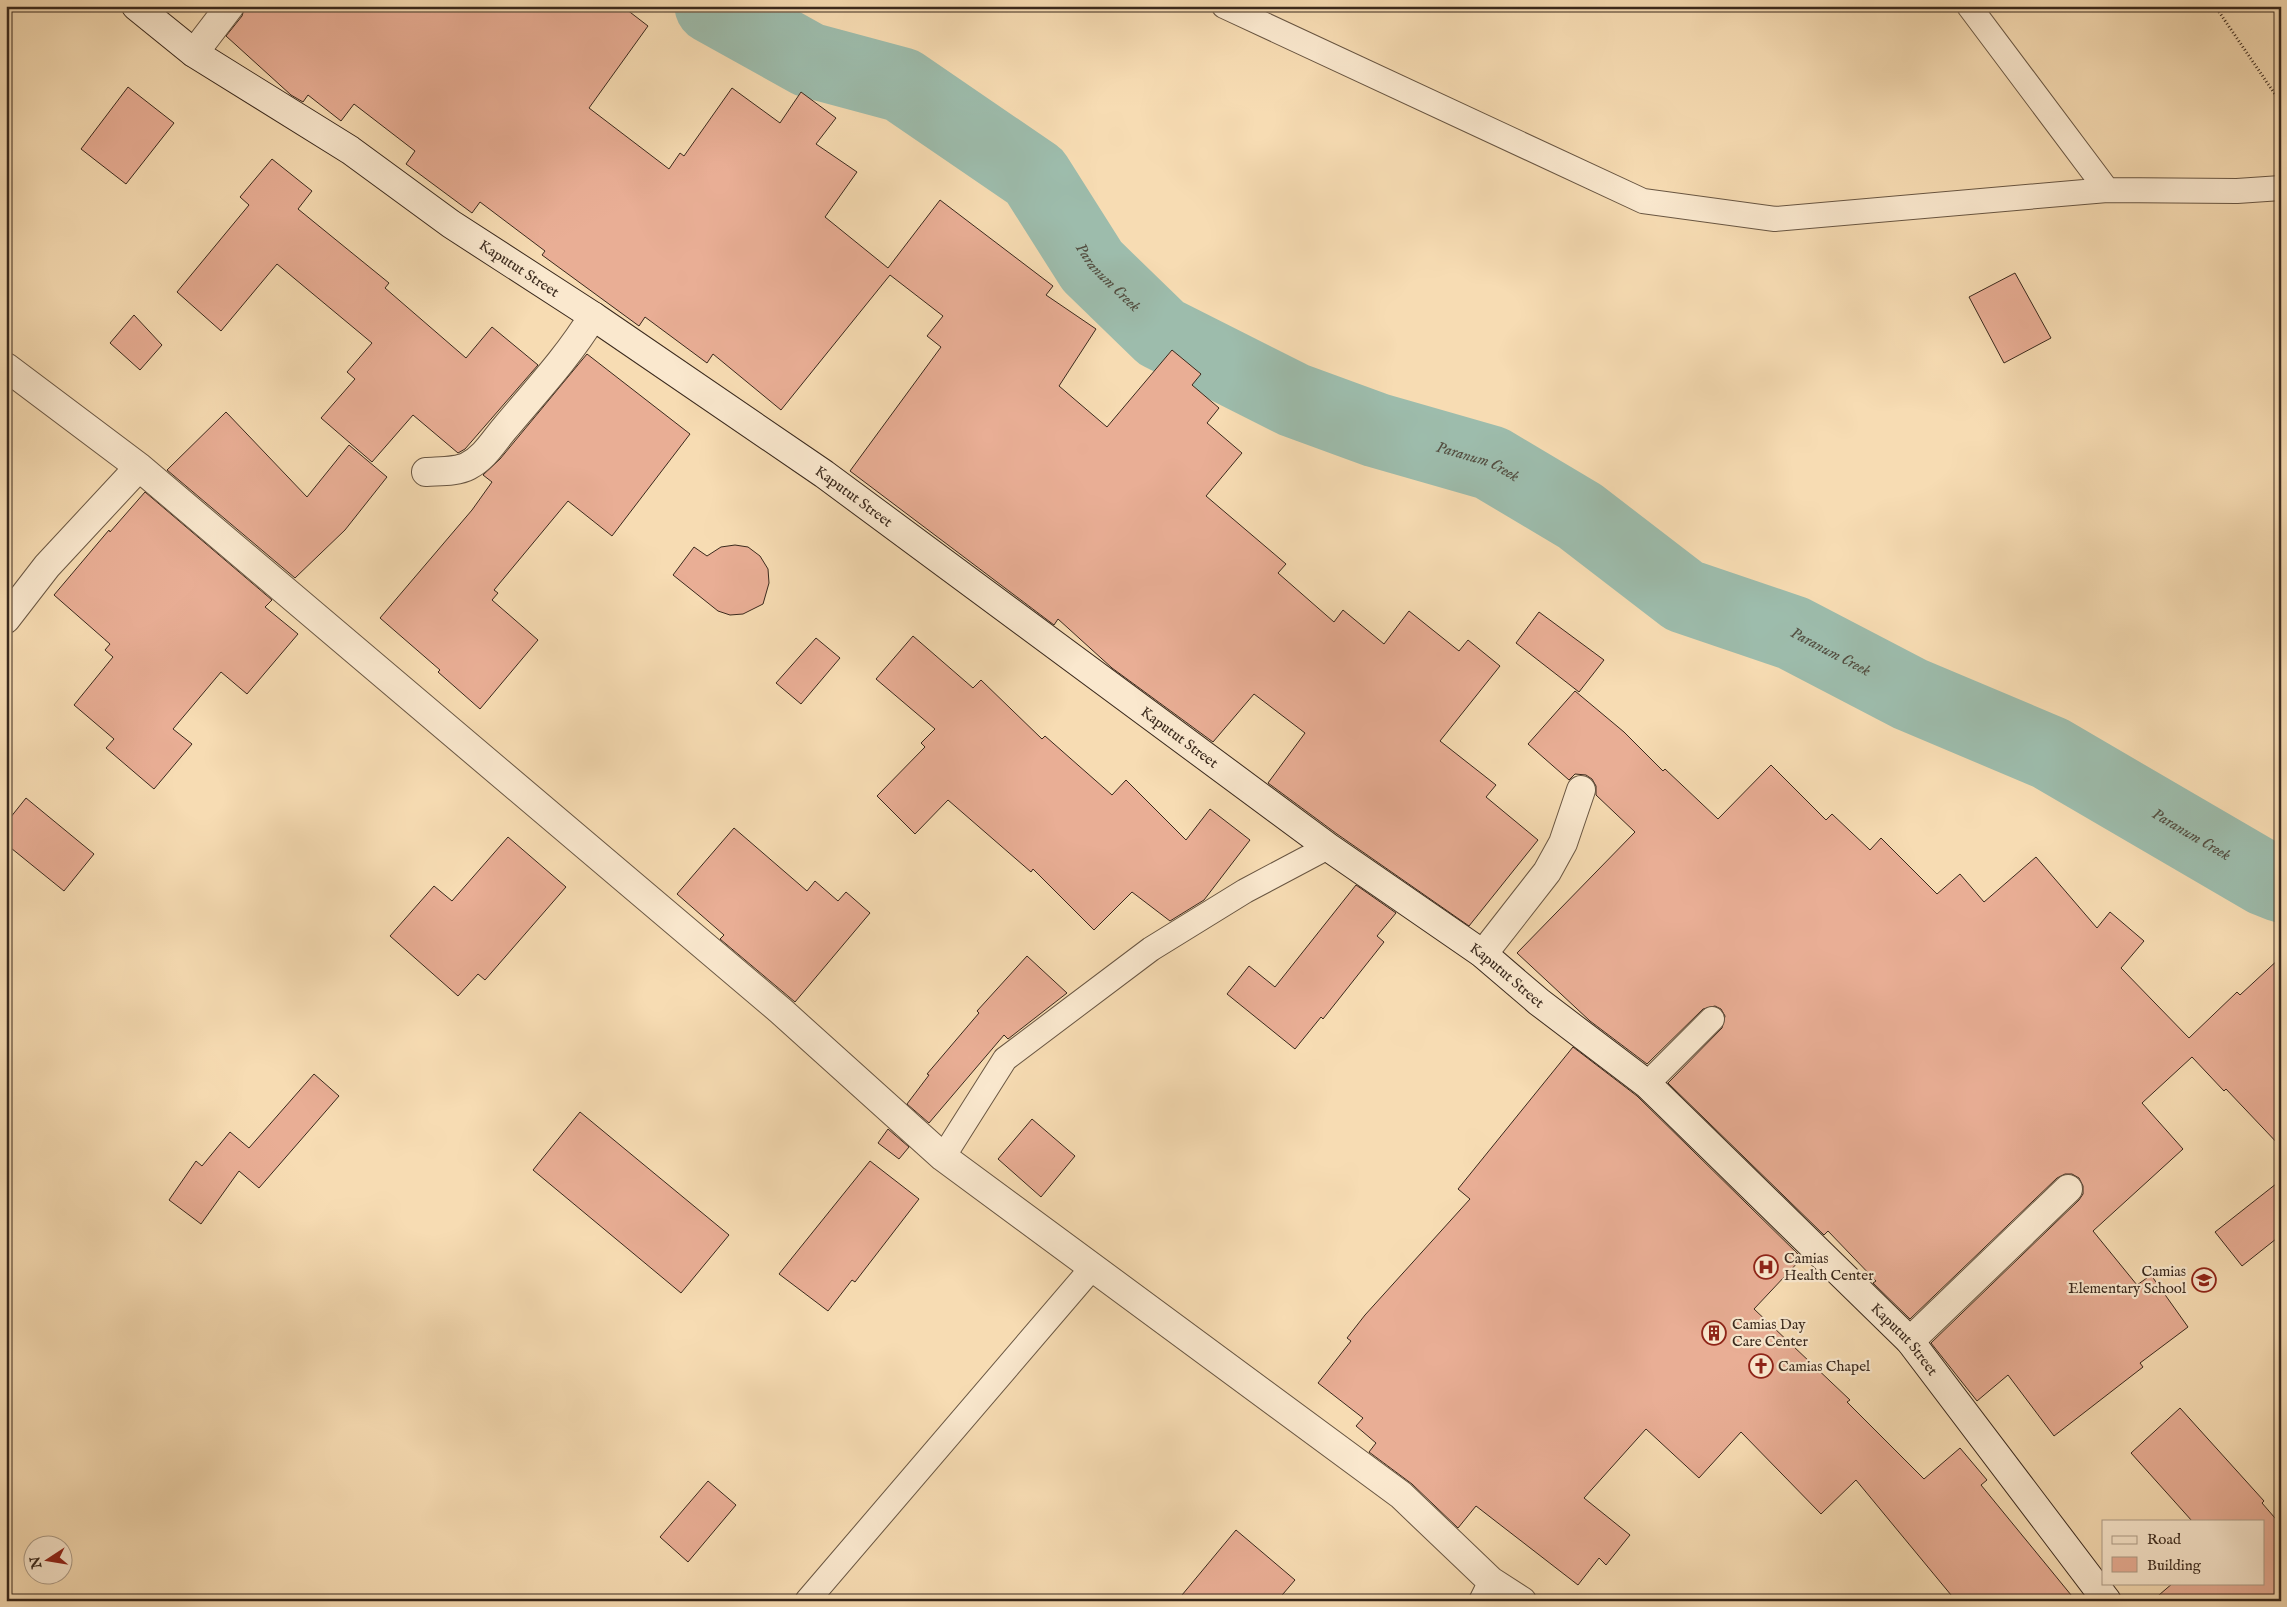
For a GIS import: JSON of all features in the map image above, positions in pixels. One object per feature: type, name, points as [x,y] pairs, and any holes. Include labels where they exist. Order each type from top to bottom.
[{"type":"street","name":"Kaputut Street","points":[[136,6],[194,53],[350,150],[451,224],[594,316],[824,474],[1328,847],[1483,954],[1540,1002],[1648,1084],[1910,1341],[2107,1601]]},
{"type":"street","points":[[194,53],[230,6]]},
{"type":"street","points":[[426,472],[466,468],[486,454],[504,429],[542,388],[574,347],[594,316]]},
{"type":"street","points":[[6,367],[139,467],[781,1011],[943,1157],[1401,1496],[1486,1591],[1522,1601]]},
{"type":"street","points":[[6,619],[47,566],[139,467]]},
{"type":"street","points":[[1483,954],[1547,872],[1563,842],[1581,790]]},
{"type":"street","points":[[1910,1341],[2068,1189]]},
{"type":"lane","points":[[1224,6],[1643,201],[1775,219],[2107,190],[2237,191],[2281,188]]},
{"type":"lane","points":[[1969,6],[2107,190]]},
{"type":"lane","points":[[943,1157],[1005,1059],[1151,949],[1246,891],[1328,847]]},
{"type":"lane","points":[[1648,1084],[1712,1019]]},
{"type":"lane","points":[[807,1601],[1092,1268]]},
{"type":"path","points":[[2215,6],[2281,103]]},
{"type":"building","points":[[245,6],[622,6],[648,26],[589,108],[669,169],[680,153],[684,156],[732,88],[780,123],[801,92],[836,118],[816,144],[857,172],[825,217],[888,268],[940,200],[1053,286],[1046,295],[1096,329],[1059,386],[1107,427],[1172,350],[1201,374],[1192,385],[1219,408],[1207,423],[1242,453],[1206,496],[1286,564],[1278,573],[1334,622],[1343,610],[1384,644],[1409,611],[1459,651],[1468,640],[1500,666],[1440,741],[1496,785],[1486,797],[1538,840],[1469,926],[1337,834],[1268,783],[1305,733],[1254,694],[1213,742],[1112,668],[1058,619],[1054,625],[850,471],[941,347],[927,336],[943,316],[890,275],[781,410],[713,354],[707,363],[645,317],[639,326],[542,255],[545,251],[480,202],[472,213],[406,164],[415,151],[354,104],[341,121],[308,95],[303,102],[291,95],[226,36],[242,16]]},
{"type":"building","points":[[128,87],[174,123],[126,184],[81,149]]},
{"type":"building","points":[[272,159],[312,191],[298,209],[389,283],[385,288],[466,358],[492,327],[538,365],[465,449],[458,453],[413,415],[372,462],[321,418],[355,379],[347,372],[372,343],[277,264],[221,331],[177,292],[249,205],[240,197]]},
{"type":"building","points":[[2015,273],[2051,338],[2004,363],[1969,297]]},
{"type":"building","points":[[134,315],[162,345],[140,370],[110,343]]},
{"type":"building","points":[[587,354],[690,434],[612,536],[568,501],[494,590],[498,593],[492,600],[538,640],[480,709],[438,672],[440,670],[380,618],[472,510],[492,482],[483,475],[500,459]]},
{"type":"building","points":[[226,412],[307,497],[349,445],[387,477],[345,530],[295,578],[167,470]]},
{"type":"building","points":[[145,492],[272,600],[265,607],[298,634],[247,694],[221,672],[173,729],[192,744],[154,789],[106,748],[114,739],[74,705],[113,657],[105,650],[110,644],[54,595],[109,530],[110,532]]},
{"type":"building","points":[[735,545],[748,547],[760,556],[768,569],[769,583],[763,604],[743,614],[730,615],[718,611],[673,575],[694,547],[707,556],[721,547]]},
{"type":"building","points":[[1539,612],[1604,660],[1579,692],[1516,643]]},
{"type":"building","points":[[913,636],[973,688],[981,680],[1042,739],[1045,736],[1112,795],[1126,780],[1186,840],[1210,809],[1250,840],[1204,900],[1170,921],[1132,892],[1094,930],[1033,869],[1031,872],[948,800],[915,834],[877,796],[925,747],[921,743],[935,729],[876,679]]},
{"type":"building","points":[[816,638],[840,658],[801,704],[776,683]]},
{"type":"building","points":[[1575,691],[1624,732],[1663,771],[1665,769],[1718,819],[1771,765],[1826,820],[1832,814],[1870,850],[1881,838],[1937,894],[1960,874],[1984,902],[2036,857],[2097,928],[2110,912],[2144,941],[2121,968],[2189,1038],[2237,992],[2240,995],[2281,957],[2281,1147],[2226,1089],[2224,1091],[2192,1057],[2142,1103],[2183,1149],[2093,1231],[2137,1285],[2151,1275],[2188,1327],[2140,1363],[2143,1367],[2054,1436],[2008,1375],[1977,1401],[1931,1343],[2079,1200],[2083,1194],[2083,1186],[2079,1178],[2072,1174],[2065,1174],[2057,1178],[1910,1319],[1873,1283],[1876,1281],[1828,1231],[1824,1235],[1668,1083],[1722,1028],[1725,1016],[1721,1009],[1715,1006],[1703,1009],[1647,1064],[1590,1021],[1517,953],[1635,832],[1596,795],[1596,786],[1592,779],[1586,775],[1575,774],[1569,780],[1528,744]]},
{"type":"building","points":[[26,798],[94,854],[64,891],[6,844],[6,823]]},
{"type":"building","points":[[734,828],[807,891],[815,881],[838,901],[846,892],[870,913],[795,1002],[720,939],[724,935],[677,894]]},
{"type":"building","points":[[508,837],[566,887],[485,980],[478,974],[458,996],[390,936],[434,886],[452,901]]},
{"type":"building","points":[[1356,885],[1396,913],[1377,936],[1384,942],[1323,1019],[1321,1017],[1295,1049],[1227,994],[1249,966],[1275,987]]},
{"type":"building","points":[[1027,956],[1067,993],[1008,1039],[1004,1035],[929,1123],[907,1104],[929,1075],[927,1074],[979,1013],[977,1011]]},
{"type":"building","points":[[1573,1047],[1637,1096],[1802,1258],[1754,1309],[1850,1400],[1847,1402],[1924,1479],[1960,1448],[1987,1480],[1981,1485],[2076,1601],[1956,1601],[1856,1480],[1821,1514],[1741,1432],[1699,1478],[1646,1429],[1584,1498],[1630,1535],[1606,1565],[1599,1558],[1578,1585],[1476,1506],[1458,1528],[1412,1484],[1369,1452],[1376,1443],[1356,1426],[1363,1418],[1318,1383],[1351,1341],[1347,1338],[1365,1315],[1470,1199],[1458,1189]]},
{"type":"building","points":[[314,1074],[339,1096],[259,1188],[239,1171],[201,1224],[169,1200],[196,1161],[202,1166],[230,1132],[249,1148]]},
{"type":"building","points":[[580,1112],[729,1235],[681,1293],[533,1170]]},
{"type":"building","points":[[1032,1119],[1075,1156],[1041,1197],[998,1159]]},
{"type":"building","points":[[888,1129],[909,1147],[899,1159],[878,1143]]},
{"type":"building","points":[[870,1161],[919,1199],[855,1282],[852,1280],[828,1311],[779,1274]]},
{"type":"building","points":[[2281,1180],[2281,1235],[2242,1266],[2215,1232]]},
{"type":"building","points":[[2180,1408],[2264,1501],[2262,1503],[2281,1525],[2281,1601],[2152,1601],[2172,1584],[2264,1584],[2264,1520],[2191,1520],[2131,1453]]},
{"type":"building","points":[[708,1481],[736,1505],[688,1562],[660,1537]]},
{"type":"building","points":[[1236,1530],[1295,1580],[1277,1601],[1177,1601]]},
{"type":"waterway","name":"Paranum Creek","points":[[712,6],[809,60],[902,85],[1035,176],[1092,266],[1161,333],[1294,400],[1376,430],[1491,463],[1580,516],[1684,596],[1793,633],[1910,694],[2050,753],[2266,879],[2281,885]]},
{"type":"place","name":"Camias Health Center","points":[[1766,1267]]},
{"type":"place","name":"Camias Elementary School","points":[[2204,1280]]},
{"type":"place","name":"Camias Day Care Center","points":[[1714,1333]]},
{"type":"place","name":"Camias Chapel","points":[[1761,1366]]}]
